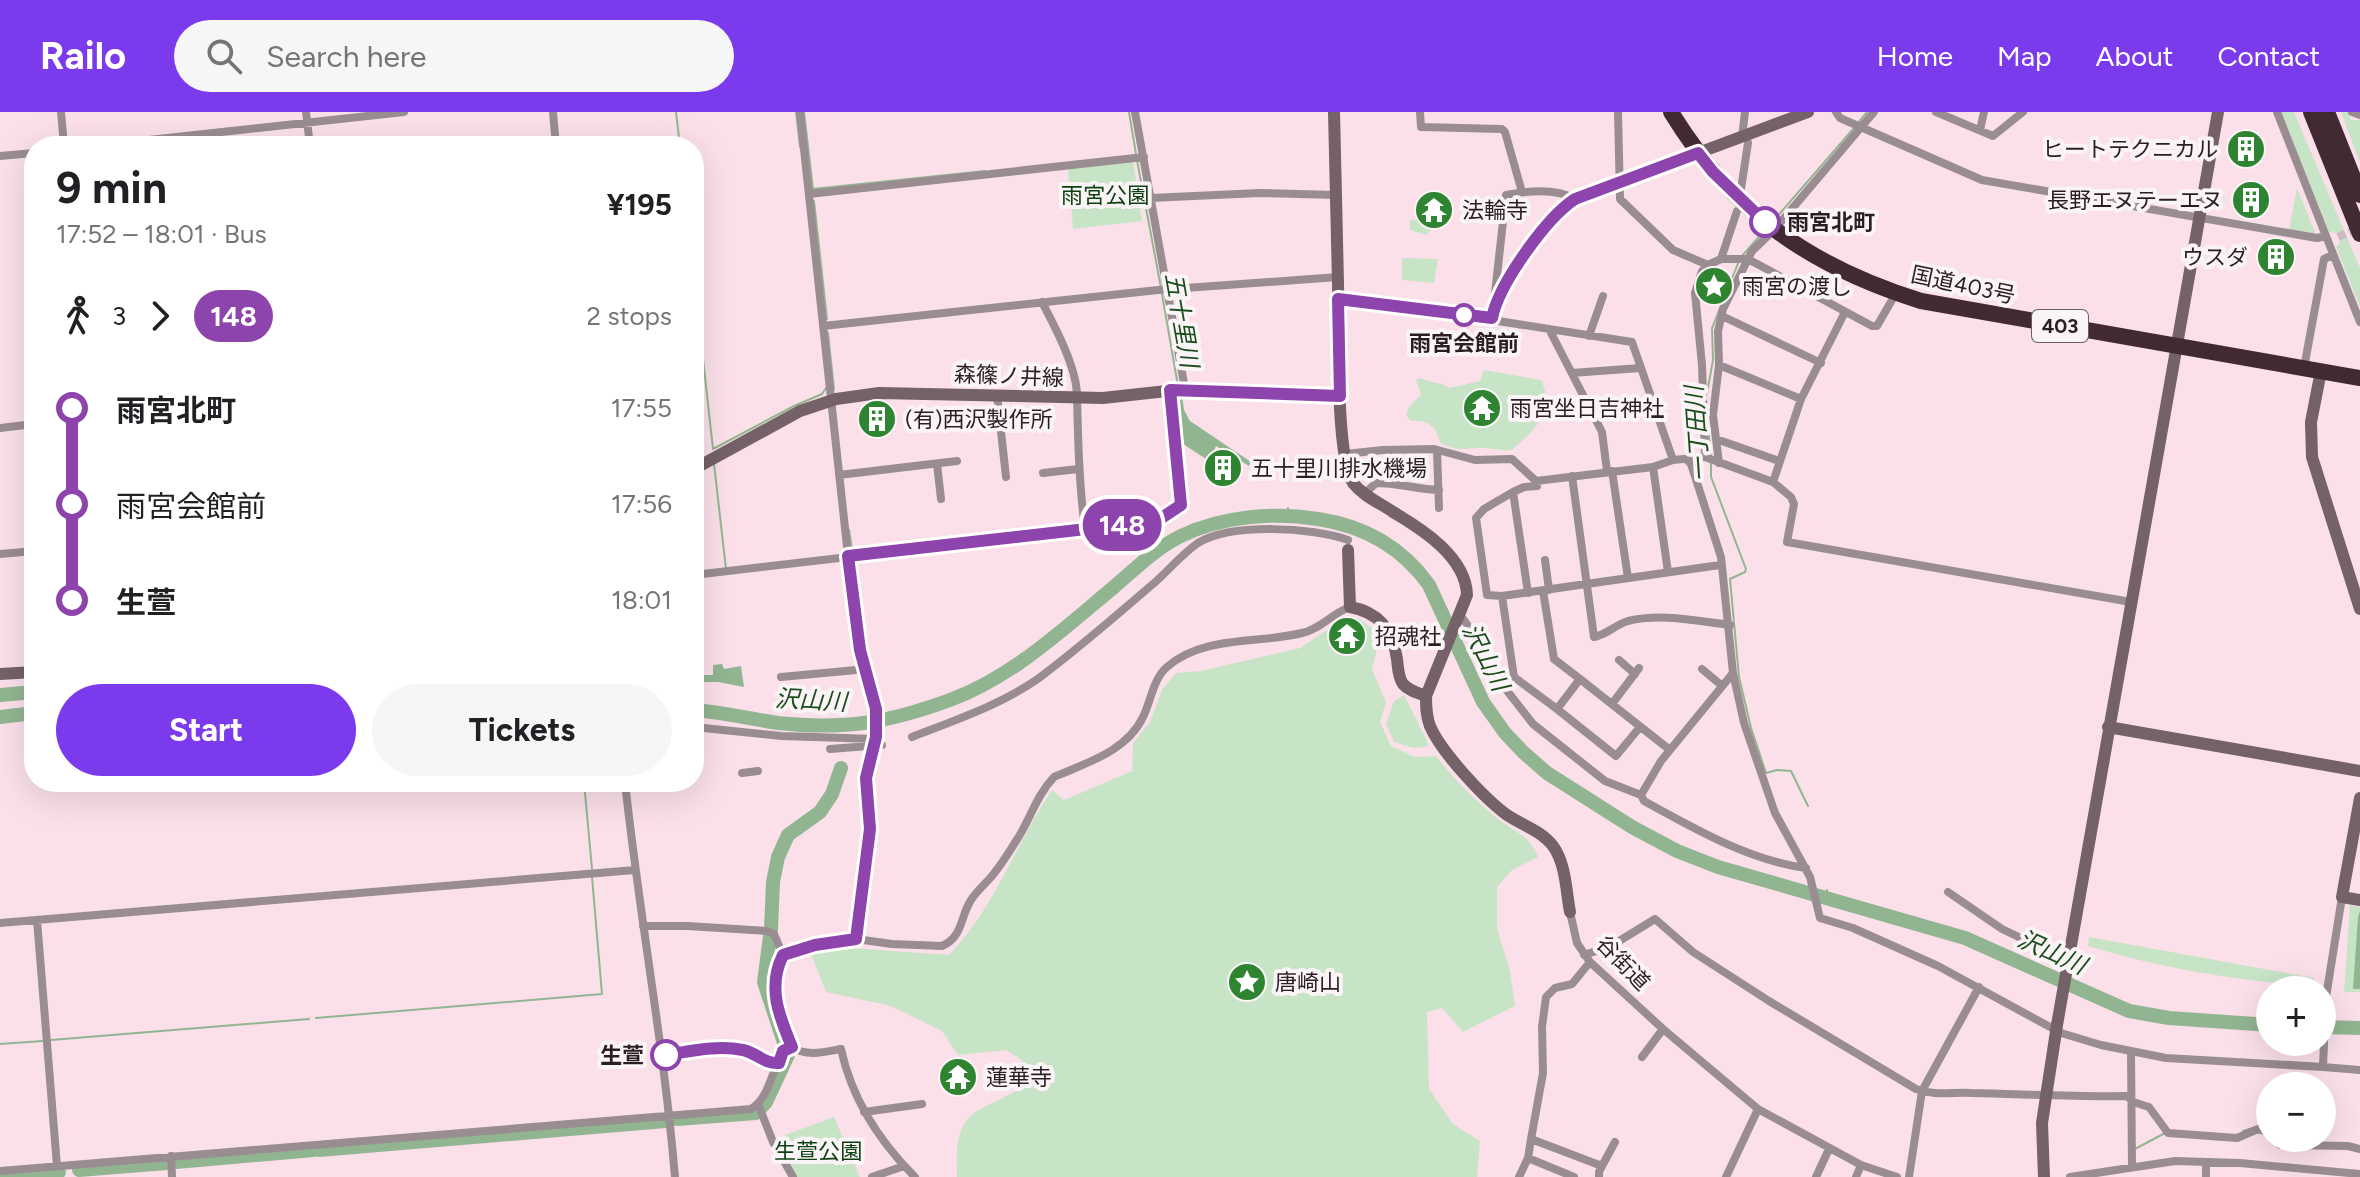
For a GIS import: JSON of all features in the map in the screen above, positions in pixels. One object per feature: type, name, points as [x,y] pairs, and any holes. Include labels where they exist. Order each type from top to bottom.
[{"type":"highway","name":"国道403号","points":[[1671,112],[1713,172],[1770,227],[1831,267],[1896,293],[1935,304],[2360,378]]},
{"type":"highway","points":[[2309,112],[2358,230]]},
{"type":"highway","points":[[2329,112],[2360,192]]},
{"type":"street","points":[[61,112],[63,136]]},
{"type":"street","points":[[306,112],[309,136]]},
{"type":"street","points":[[187,136],[404,112]]},
{"type":"street","points":[[553,112],[555,136]]},
{"type":"street","points":[[800,112],[848,556],[860,650],[876,709],[877,742],[866,778],[870,829],[856,939]]},
{"type":"street","points":[[704,574],[1157,521],[1181,505],[1178,390],[1151,198],[1140,158],[1135,112]]},
{"type":"street","points":[[783,955],[815,945],[856,939],[892,944],[942,946],[949,943],[956,936],[969,902],[995,873],[1054,777],[1109,752],[1132,735],[1166,667],[1211,645],[1302,633],[1350,607],[1369,612],[1387,627],[1395,643],[1402,682],[1426,696],[1459,619],[1467,595],[1466,581],[1462,571],[1431,538],[1364,494],[1353,482],[1345,454],[1340,396],[1334,112]]},
{"type":"street","points":[[1420,112],[1421,127],[1502,129],[1522,192]]},
{"type":"street","points":[[1618,112],[1620,199],[1668,246],[1679,254],[1708,265]]},
{"type":"street","points":[[1741,189],[1745,112]]},
{"type":"street","points":[[1836,112],[1858,126],[1982,180],[2317,238],[2338,237]]},
{"type":"street","points":[[1712,460],[1716,439],[1713,397],[1719,365],[1718,331],[1742,259],[1858,126],[1874,112]]},
{"type":"street","points":[[1980,130],[1984,112]]},
{"type":"street","points":[[1939,113],[1993,136],[2023,112]]},
{"type":"street","points":[[2044,1177],[2042,1123],[2045,1097],[2218,112]]},
{"type":"street","points":[[2277,112],[2360,322]]},
{"type":"street","points":[[2352,112],[2360,115]]},
{"type":"street","points":[[1493,312],[1522,259],[1559,210],[1575,199],[1698,153],[1745,140],[1799,113]]},
{"type":"street","points":[[0,156],[24,154]]},
{"type":"street","points":[[809,194],[1140,158]]},
{"type":"street","points":[[1151,198],[1259,193],[1335,195]]},
{"type":"street","points":[[1552,193],[1553,205],[1559,210]]},
{"type":"street","points":[[1493,312],[1506,195],[1552,193],[1566,194],[1575,199]]},
{"type":"street","points":[[1721,259],[1737,211]]},
{"type":"street","points":[[2333,255],[2324,259],[2313,369],[2312,457],[2360,609]]},
{"type":"street","points":[[1712,460],[1695,293],[1702,271],[1708,265],[1721,259],[1742,259],[1872,326],[1877,326],[1896,293]]},
{"type":"street","points":[[823,326],[1163,289],[1338,277]]},
{"type":"street","points":[[1589,336],[1603,296]]},
{"type":"street","points":[[1338,299],[1493,312],[1549,329],[1632,342],[1673,460]]},
{"type":"street","points":[[1042,302],[1071,371],[1076,398],[1078,469],[1085,529]]},
{"type":"street","points":[[1773,482],[1801,399],[1845,312]]},
{"type":"street","points":[[1722,316],[1821,363]]},
{"type":"street","points":[[1549,329],[1602,432],[1628,578]]},
{"type":"street","points":[[1719,365],[1801,399]]},
{"type":"street","points":[[1572,373],[1640,368]]},
{"type":"street","name":"森篠ノ井線","points":[[704,464],[800,411],[831,400],[879,393],[1103,398],[1178,390],[1340,396]]},
{"type":"street","points":[[997,395],[1006,477]]},
{"type":"street","points":[[0,428],[24,425]]},
{"type":"street","points":[[1716,439],[1779,461]]},
{"type":"street","points":[[1345,454],[1437,450],[1475,460],[1512,459],[1536,481],[1537,486],[1513,492],[1484,509],[1476,518],[1487,595],[1528,593],[1720,565]]},
{"type":"street","points":[[1437,450],[1439,508]]},
{"type":"street","points":[[1536,481],[1653,467],[1673,460],[1712,460],[1773,482],[1791,497],[1794,504],[1787,542],[2131,602]]},
{"type":"street","points":[[1687,460],[1691,464],[1721,557],[1733,673],[1744,723],[1771,802],[1808,873],[1820,918],[1897,947],[1979,987],[2051,1030],[2131,1052],[2195,1061],[2360,1070]]},
{"type":"street","points":[[839,475],[957,461]]},
{"type":"street","points":[[937,464],[941,499]]},
{"type":"street","points":[[1653,467],[1668,572]]},
{"type":"street","points":[[1043,473],[1078,469]]},
{"type":"street","points":[[1572,476],[1594,637],[1617,625],[1661,617],[1730,625]]},
{"type":"street","points":[[1364,494],[1376,483],[1439,490]]},
{"type":"street","points":[[1513,492],[1528,593]]},
{"type":"street","points":[[912,737],[983,709],[1037,679],[1199,543],[1228,534],[1282,529],[1322,532],[1348,545],[1350,607]]},
{"type":"street","points":[[0,554],[24,552]]},
{"type":"street","points":[[1545,560],[1554,659],[1670,750]]},
{"type":"street","points":[[1502,596],[1514,677],[1506,689]]},
{"type":"street","points":[[1459,619],[1484,648],[1494,674],[1533,724],[1605,781],[1641,795],[1644,801],[1698,831],[1808,873]]},
{"type":"street","points":[[1612,704],[1637,671],[1619,660]]},
{"type":"street","points":[[781,677],[867,669]]},
{"type":"street","points":[[1702,669],[1721,685]]},
{"type":"street","points":[[0,674],[24,673]]},
{"type":"street","points":[[1641,795],[1670,750],[1733,673]]},
{"type":"street","points":[[1514,677],[1616,756],[1640,727]]},
{"type":"street","points":[[1557,709],[1580,679]]},
{"type":"street","name":"谷街道","points":[[1426,696],[1430,727],[1466,775],[1498,807],[1540,833],[1554,848],[1559,857],[1577,943],[1587,958],[1663,1029],[1758,1109],[1861,1165],[1897,1177]]},
{"type":"street","points":[[2108,727],[2360,771]]},
{"type":"street","points":[[704,728],[877,742]]},
{"type":"street","points":[[830,749],[877,742]]},
{"type":"street","points":[[742,773],[758,771]]},
{"type":"street","points":[[626,792],[670,1115],[675,1177]]},
{"type":"street","points":[[2323,1067],[2326,1011],[2360,798]]},
{"type":"street","points":[[0,923],[635,870]]},
{"type":"street","points":[[1948,892],[2002,929],[2068,963]]},
{"type":"street","points":[[2342,897],[2360,900]]},
{"type":"street","points":[[1519,1177],[1528,1158],[1544,1064],[1542,1027],[1546,997],[1555,988],[1572,984],[1587,958],[1655,919],[1693,952],[1769,1001],[1922,1091],[1937,1095],[1967,1092],[2045,1097],[2127,1096],[2149,1107],[2168,1133],[2237,1138],[2256,1130]]},
{"type":"street","points":[[37,920],[62,1166],[68,1177]]},
{"type":"street","points":[[643,926],[687,926],[770,933],[783,955]]},
{"type":"street","points":[[783,955],[775,977],[776,1007],[788,1049],[760,1107],[773,1142],[793,1177]]},
{"type":"street","points":[[1909,1177],[1922,1091],[1979,987]]},
{"type":"street","points":[[1642,1057],[1663,1029]]},
{"type":"street","points":[[662,1056],[724,1047],[751,1052],[765,1062],[779,1063]]},
{"type":"street","points":[[788,1049],[817,1053],[841,1049],[846,1072],[864,1112],[915,1177]]},
{"type":"street","points":[[2131,1052],[2132,1167]]},
{"type":"street","points":[[864,1112],[922,1104]]},
{"type":"street","points":[[0,1171],[760,1107]]},
{"type":"street","points":[[1726,1177],[1758,1109]]},
{"type":"street","points":[[1531,1139],[1602,1166]]},
{"type":"street","points":[[1599,1177],[1615,1142]]},
{"type":"street","points":[[2336,1146],[2360,1149]]},
{"type":"street","points":[[1816,1177],[1829,1149]]},
{"type":"street","points":[[171,1156],[172,1177]]},
{"type":"street","points":[[1528,1158],[1574,1177]]},
{"type":"street","points":[[2070,1177],[2116,1173],[2167,1161],[2360,1174]]},
{"type":"street","points":[[2206,1162],[2206,1177]]},
{"type":"street","points":[[1856,1177],[1861,1165]]},
{"type":"street","points":[[872,1177],[904,1166]]},
{"type":"green space","points":[[2281,112],[2294,112],[2360,268],[2360,307],[2336,247],[2340,242],[2337,233],[2329,232]]},
{"type":"green space","points":[[2341,112],[2348,112],[2351,120],[2360,120],[2360,163]]},
{"type":"green space","name":"雨宮公園","points":[[1133,161],[1142,221],[1073,229],[1068,169]]},
{"type":"green space","points":[[2297,188],[2316,235],[2289,230]]},
{"type":"green space","points":[[1410,220],[1432,220],[1432,229],[1427,235],[1410,230]]},
{"type":"green space","points":[[1402,258],[1438,259],[1434,283],[1402,280]]},
{"type":"green space","points":[[1484,370],[1541,380],[1545,391],[1546,402],[1540,420],[1511,450],[1450,447],[1440,442],[1430,425],[1411,421],[1406,414],[1421,395],[1416,380],[1420,378],[1449,388],[1480,381]]},
{"type":"green space","points":[[1358,618],[1372,628],[1378,645],[1372,670],[1386,702],[1380,722],[1391,746],[1415,757],[1436,756],[1478,801],[1525,837],[1538,857],[1512,870],[1497,887],[1497,928],[1510,971],[1515,1006],[1463,1032],[1442,1008],[1427,1012],[1429,1089],[1453,1124],[1480,1141],[1477,1177],[957,1177],[959,1137],[964,1125],[980,1109],[1025,1086],[1022,1060],[1006,1050],[958,1055],[942,1031],[891,1006],[826,992],[811,954],[852,948],[949,955],[992,897],[1052,790],[1064,800],[1132,771],[1133,743],[1150,722],[1162,690],[1176,673],[1201,671],[1300,648],[1344,619]]},
{"type":"green space","points":[[1404,695],[1429,745],[1416,748],[1394,742],[1386,724],[1394,701]]},
{"type":"green space","points":[[2350,905],[2360,907],[2360,992],[2344,992]]},
{"type":"green space","points":[[2089,937],[2303,976],[2256,976],[2255,981],[2143,961],[2088,946]]},
{"type":"green space","name":"生萱公園","points":[[834,1117],[860,1177],[797,1177],[778,1144],[787,1140],[785,1135]]},
{"type":"shaded area","points":[[1182,395],[1184,410],[1190,421],[1251,462],[1249,466],[1216,446],[1209,461],[1183,444],[1177,396]]},
{"type":"shaded area","points":[[722,664],[724,669],[741,666],[744,687],[704,682],[704,675],[713,675],[713,665]]},
{"type":"shaded area","points":[[2360,911],[2360,989],[2353,989],[2358,917]]},
{"type":"waterway","points":[[676,112],[679,136]]},
{"type":"waterway","points":[[796,112],[800,147]]},
{"type":"waterway","points":[[804,112],[813,189],[985,171]]},
{"type":"waterway","name":"五十里川","points":[[1129,112],[1136,154]]},
{"type":"waterway","name":"一丁田川","points":[[1858,123],[1867,112]]},
{"type":"waterway","name":"一丁田川","points":[[1774,220],[1854,128]]},
{"type":"waterway","name":"五十里川","points":[[1137,160],[1161,288]]},
{"type":"waterway","points":[[814,201],[827,319]]},
{"type":"waterway","name":"一丁田川","points":[[1742,256],[1764,231]]},
{"type":"waterway","name":"一丁田川","points":[[1707,393],[1713,360],[1712,328],[1739,261]]},
{"type":"waterway","name":"五十里川","points":[[1162,294],[1178,386]]},
{"type":"waterway","points":[[828,333],[834,389]]},
{"type":"waterway","points":[[704,368],[713,449],[822,394],[826,388]]},
{"type":"waterway","name":"一丁田川","points":[[1708,427],[1711,457]]},
{"type":"waterway","name":"一丁田川","points":[[1711,463],[1711,477],[1746,569],[1730,579],[1739,677],[1751,728],[1766,773],[1791,771],[1808,806]]},
{"type":"waterway","points":[[714,464],[726,569]]},
{"type":"waterway","points":[[1094,523],[1152,517],[1173,506]]},
{"type":"waterway","name":"五十里川","points":[[1288,508],[1289,516]]},
{"type":"waterway","name":"沢山川","points":[[704,711],[778,723],[824,726],[866,723],[906,714],[973,690],[1016,665],[1154,553],[1181,536],[1214,524],[1248,517],[1284,516],[1335,522],[1381,540],[1407,560],[1429,585],[1483,702],[1523,752],[1547,773],[1632,827],[1677,851],[1718,867],[1965,938],[2129,1011],[2169,1018],[2256,1024]]},
{"type":"waterway","points":[[849,530],[852,549],[1075,525]]},
{"type":"waterway","name":"沢山川","points":[[0,695],[24,693]]},
{"type":"waterway","points":[[0,717],[24,714]]},
{"type":"waterway","points":[[677,1119],[756,1113],[766,1102],[788,1055],[764,982],[773,882],[778,857],[788,835],[820,812],[832,794],[841,768]]},
{"type":"waterway","points":[[585,792],[592,869]]},
{"type":"waterway","points":[[316,1018],[602,994],[592,877]]},
{"type":"waterway","name":"一丁田川","points":[[1826,900],[1827,890]]},
{"type":"waterway","points":[[51,1040],[309,1019]]},
{"type":"waterway","name":"沢山川","points":[[2336,1027],[2360,1028]]},
{"type":"waterway","points":[[0,1044],[43,1041]]},
{"type":"waterway","points":[[319,1150],[666,1121]]},
{"type":"waterway","points":[[2243,1131],[2256,1127]]},
{"type":"waterway","points":[[2135,1149],[2165,1133]]},
{"type":"waterway","points":[[176,1162],[314,1150]]},
{"type":"waterway","points":[[79,1170],[167,1163]]},
{"type":"waterway","points":[[0,1177],[59,1172]]},
{"type":"tunnel","points":[[2338,237],[2359,228]]},
{"type":"bus line","name":"148","points":[[666,1055],[724,1047],[751,1052],[771,1064],[779,1063],[783,1051],[792,1047],[776,1007],[775,977],[783,955],[815,945],[856,939],[870,829],[866,778],[876,737],[876,709],[860,650],[848,556],[1157,521],[1181,505],[1170,390],[1340,396],[1338,299],[1492,318],[1522,259],[1559,210],[1575,199],[1698,153],[1713,172],[1765,222]]},
{"type":"place","name":"ヒートテクニカル","points":[[2246,149]]},
{"type":"place","name":"長野エヌテーエヌ","points":[[2251,200]]},
{"type":"place","name":"法輪寺","points":[[1434,210]]},
{"type":"place","name":"雨宮北町","points":[[1765,222]]},
{"type":"place","name":"ウスダ","points":[[2276,257]]},
{"type":"place","name":"雨宮の渡し","points":[[1714,286]]},
{"type":"place","name":"雨宮会館前","points":[[1464,315]]},
{"type":"place","name":"雨宮坐日吉神社","points":[[1482,408]]},
{"type":"place","name":"(有)西沢製作所","points":[[877,419]]},
{"type":"place","name":"五十里川排水機場","points":[[1223,468]]},
{"type":"place","name":"招魂社","points":[[1347,636]]},
{"type":"place","name":"唐崎山","points":[[1247,982]]},
{"type":"place","name":"生萱","points":[[666,1055]]},
{"type":"place","name":"蓮華寺","points":[[958,1077]]}]
